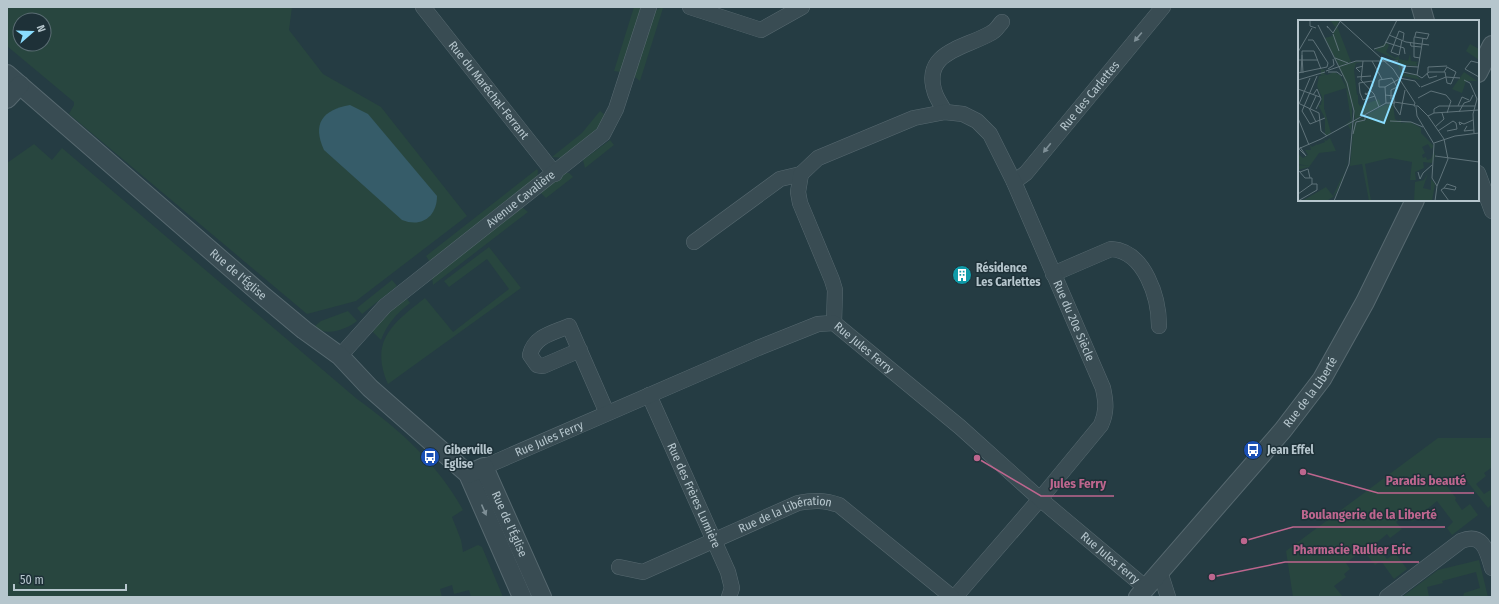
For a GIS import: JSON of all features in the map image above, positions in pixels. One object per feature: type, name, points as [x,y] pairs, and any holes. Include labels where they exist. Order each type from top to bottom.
[{"type":"street","name":"Rue du Maréchal-Ferrant","points":[[422,7],[555,174]]},
{"type":"street","name":"Avenue Cavalière","points":[[340,356],[385,306],[555,174],[603,134],[616,109],[649,7]]},
{"type":"street","points":[[694,8],[761,30],[802,7]]},
{"type":"street","name":"Rue des Carlettes","points":[[1014,182],[1026,173],[1163,7]]},
{"type":"street","points":[[1421,7],[1425,20]]},
{"type":"street","points":[[945,112],[934,92],[934,68],[938,60],[947,52],[993,32],[1002,22]]},
{"type":"street","points":[[1479,71],[1492,45]]},
{"type":"street","points":[[7,99],[14,80]]},
{"type":"street","name":"Rue de l'Église","points":[[14,80],[262,295],[304,330],[340,356],[370,388],[468,474],[522,597]]},
{"type":"street","name":"Rue du 20e Siècle","points":[[801,174],[818,158],[914,118],[945,112],[963,114],[978,122],[990,134],[1014,182],[1102,388],[1105,399],[1105,415],[1101,425],[1040,499]]},
{"type":"street","points":[[694,242],[780,179],[801,174],[798,192],[800,203],[835,290],[834,322]]},
{"type":"street","points":[[1479,176],[1492,211]]},
{"type":"street","name":"Rue de la Liberté","points":[[1142,592],[1283,430],[1322,379],[1365,302],[1415,201]]},
{"type":"street","points":[[1053,274],[1111,248],[1122,249],[1148,276],[1156,296],[1159,312],[1159,326]]},
{"type":"street","name":"Rue Jules Ferry","points":[[484,468],[649,394],[818,324],[834,322],[960,427],[1142,592]]},
{"type":"street","points":[[580,350],[607,413]]},
{"type":"street","name":"Rue des Frères Lumière","points":[[649,394],[729,577],[732,588],[729,597]]},
{"type":"street","points":[[468,474],[484,468]]},
{"type":"street","name":"Rue de l'Église","points":[[484,468],[542,597]]},
{"type":"street","name":"Rue de la Libération","points":[[619,567],[643,572],[798,503],[824,500],[839,505],[954,597],[1040,499]]},
{"type":"street","points":[[1387,597],[1468,539],[1475,539],[1481,542],[1486,549],[1492,568]]},
{"type":"street","points":[[1160,572],[1168,597]]},
{"type":"green space","points":[[7,7],[292,7],[289,30],[323,74],[381,107],[467,216],[356,301],[307,314],[69,114],[74,102],[14,52],[52,52],[52,12],[12,12],[12,50],[7,46]]},
{"type":"green space","points":[[634,7],[642,7],[621,72],[614,71]]},
{"type":"green space","points":[[662,7],[663,8],[640,81],[634,74],[653,12]]},
{"type":"green space","points":[[600,111],[605,115],[595,132],[564,158],[552,157],[582,133]]},
{"type":"green space","points":[[610,140],[614,145],[585,168],[583,160]]},
{"type":"green space","points":[[34,144],[52,160],[62,148],[357,399],[403,435],[442,477],[453,493],[463,510],[452,517],[461,540],[463,552],[478,545],[482,547],[503,597],[471,597],[469,590],[454,594],[452,585],[440,589],[442,597],[7,597],[7,163]]},
{"type":"green space","points":[[537,169],[537,178],[430,262],[426,256]]},
{"type":"green space","points":[[564,173],[569,173],[573,177],[546,198],[541,193],[542,191]]},
{"type":"green space","points":[[522,207],[528,212],[433,285],[432,277]]},
{"type":"green space","points":[[489,247],[521,288],[388,384],[383,369],[381,356],[383,344],[387,334],[403,316],[425,298],[453,332],[509,289],[487,259],[449,287],[444,281]]},
{"type":"green space","points":[[392,280],[397,286],[362,314],[357,308]]},
{"type":"green space","points":[[405,296],[410,303],[392,320],[381,340],[373,332],[377,324]]},
{"type":"green space","points":[[348,311],[357,321],[348,327],[330,332],[319,330],[315,326],[321,321]]},
{"type":"green space","points":[[1438,438],[1492,438],[1491,468],[1484,473],[1486,476],[1476,484],[1484,494],[1492,489],[1492,504],[1488,508],[1463,476],[1457,481],[1455,479],[1446,485],[1456,498],[1455,500],[1462,510],[1470,504],[1478,515],[1452,535],[1447,528],[1453,522],[1437,501],[1412,522],[1406,515],[1396,522],[1402,529],[1390,538],[1387,534],[1375,544],[1387,559],[1395,553],[1407,569],[1394,579],[1381,561],[1375,565],[1363,550],[1346,563],[1350,569],[1344,574],[1346,577],[1334,586],[1343,597],[1293,597],[1286,551]]},
{"type":"green space","points":[[1479,560],[1488,597],[1463,597],[1464,593],[1480,588],[1476,572],[1442,581],[1443,583],[1427,587],[1429,597],[1402,597],[1438,570]]},
{"type":"water","points":[[350,105],[368,114],[437,196],[434,209],[427,218],[416,222],[402,220],[324,150],[319,133],[322,120],[332,110]]},
{"type":"place","name":"Résidence Les Carlettes","points":[[962,275]]},
{"type":"place","name":"Jean Effel","points":[[1253,450]]},
{"type":"place","name":"Giberville Eglise","points":[[430,457]]},
{"type":"place","name":"Jules Ferry","points":[[977,458]]},
{"type":"place","name":"Paradis beauté","points":[[1303,472]]},
{"type":"place","name":"Boulangerie de la Liberté","points":[[1244,541]]},
{"type":"place","name":"Pharmacie Rullier Eric","points":[[1212,577]]}]
